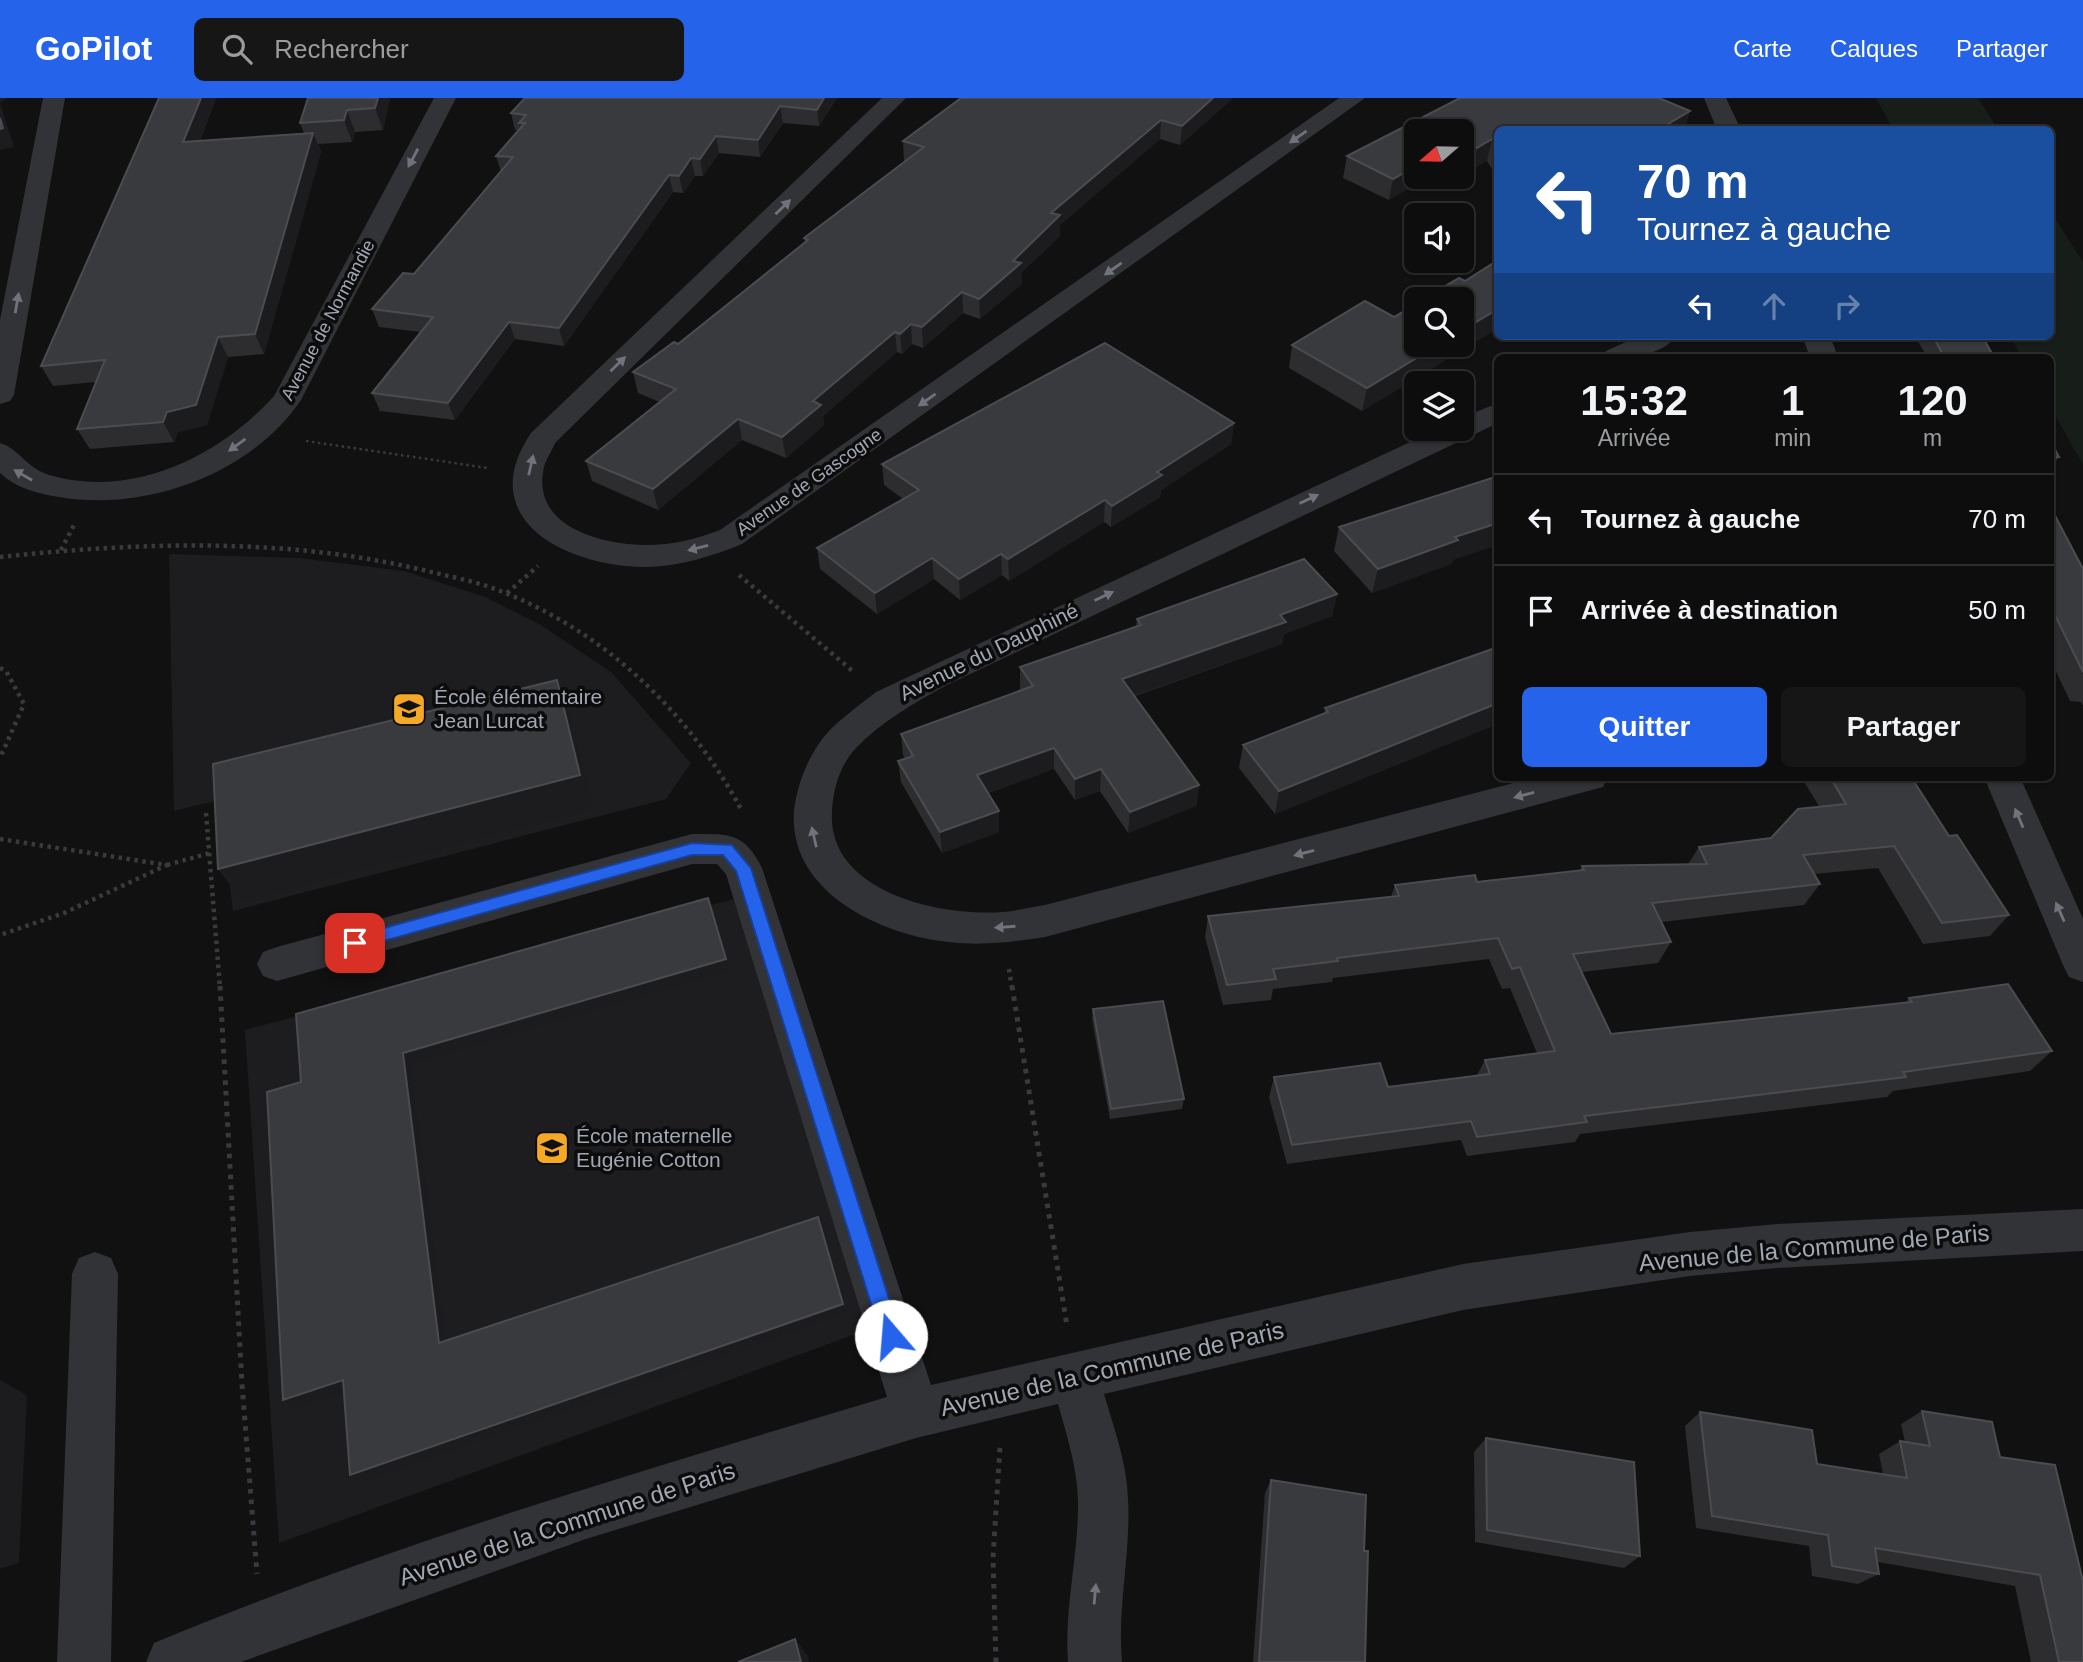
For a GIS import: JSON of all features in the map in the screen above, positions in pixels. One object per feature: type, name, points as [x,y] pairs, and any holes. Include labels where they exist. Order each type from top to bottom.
[{"type":"street","points":[[0,394],[54,98]]},
{"type":"street","name":"Avenue de Normandie","points":[[0,452],[14,472],[32,481],[91,494],[173,478],[227,452],[274,418],[287,400],[445,98]]},
{"type":"street","name":"Avenue de Gascogne","points":[[895,98],[550,430],[533,454],[528,473],[527,492],[531,508],[538,520],[568,541],[620,555],[649,556],[707,547],[753,524],[1354,98]]},
{"type":"street","points":[[1715,98],[1727,126]]},
{"type":"street","points":[[1623,354],[1653,340]]},
{"type":"street","name":"Avenue du Dauphiné","points":[[1494,414],[888,701],[842,740],[823,769],[814,797],[811,826],[818,854],[846,885],[888,912],[948,926],[1002,928],[1059,918],[1575,781]]},
{"type":"street","points":[[2002,781],[2083,965]]},
{"type":"street","points":[[277,964],[692,849],[727,849],[743,868],[916,1413]]},
{"type":"street","name":"Avenue de la Commune de Paris","points":[[173,1662],[262,1627],[586,1513],[916,1413],[1076,1379],[1463,1287],[1777,1246],[2083,1230]]},
{"type":"street","points":[[84,1662],[95,1274]]},
{"type":"street","points":[[1076,1379],[1102,1497],[1102,1538],[1092,1636],[1095,1662]]},
{"type":"path","points":[[253,433],[528,473]]},
{"type":"path","points":[[0,557],[61,550],[172,545],[328,553],[419,568],[507,593],[588,637],[635,672],[697,738],[729,783],[746,819]]},
{"type":"path","points":[[707,547],[888,701]]},
{"type":"path","points":[[0,668],[24,704],[0,758]]},
{"type":"path","points":[[206,813],[221,980],[249,1488],[262,1627]]},
{"type":"path","points":[[0,839],[167,865]]},
{"type":"path","points":[[0,935],[64,913],[167,865],[209,853]]},
{"type":"path","points":[[1002,928],[1076,1379]]},
{"type":"path","points":[[996,1662],[993,1558],[1002,1395]]},
{"type":"shaded area","points":[[1876,98],[1978,98],[1996,126],[1891,126]]},
{"type":"shaded area","points":[[2054,217],[2083,262],[2083,465],[2054,413],[2054,354],[2020,354],[2012,340],[2054,340]]},
{"type":"shaded area","name":"École élémentaire Jean Lurcat","points":[[169,554],[299,558],[404,571],[485,597],[541,625],[611,672],[691,763],[666,799],[233,911],[219,800],[174,811]]},
{"type":"shaded area","name":"École maternelle Eugénie Cotton","points":[[764,891],[892,1266],[854,1279],[870,1329],[279,1543],[245,1030]]},
{"type":"building","points":[[159,98],[201,98],[183,142],[313,133],[255,334],[218,337],[196,405],[167,412],[163,422],[77,429],[105,360],[41,366]]},
{"type":"building","points":[[308,98],[378,98],[375,108],[347,110],[344,120],[300,123]]},
{"type":"building","points":[[525,98],[824,98],[817,110],[780,106],[758,140],[716,136],[700,159],[691,158],[679,176],[669,175],[559,328],[509,322],[448,403],[372,393],[433,317],[372,309],[403,273],[414,274],[513,157],[496,156],[525,123],[519,123],[526,115],[511,113]]},
{"type":"building","points":[[961,98],[1213,98],[1182,126],[1161,120],[1051,213],[1060,215],[1013,261],[1021,263],[979,299],[962,292],[922,327],[911,324],[900,334],[895,332],[813,401],[821,405],[782,437],[738,419],[653,489],[586,461],[676,389],[633,372],[674,342],[678,344],[808,240],[804,238],[924,147],[903,141]]},
{"type":"building","points":[[1460,98],[1659,98],[1690,111],[1665,126],[1494,126],[1494,142],[1492,139],[1477,148],[1474,147],[1474,119],[1419,119]]},
{"type":"building","points":[[1404,127],[1404,173],[1393,179],[1347,156]]},
{"type":"building","points":[[1494,263],[1494,311],[1474,323],[1474,287],[1444,287],[1459,278],[1465,281]]},
{"type":"building","points":[[1365,301],[1394,317],[1404,311],[1404,357],[1418,357],[1367,388],[1292,345]]},
{"type":"building","points":[[1935,340],[1984,340],[1992,354],[1942,354]]},
{"type":"building","points":[[1105,343],[1234,423],[1157,472],[1162,475],[1112,506],[1105,500],[1008,559],[1001,554],[959,579],[932,558],[875,593],[817,548],[919,490],[882,464]]},
{"type":"building","points":[[1494,477],[1494,524],[1455,537],[1458,540],[1378,569],[1339,527]]},
{"type":"building","points":[[2054,514],[2083,569],[2083,672],[2054,613]]},
{"type":"building","points":[[1304,559],[1337,594],[1280,615],[1286,622],[1122,679],[1199,785],[1130,812],[1101,769],[1075,779],[1054,748],[977,775],[999,811],[940,832],[898,761],[913,756],[901,734],[1033,686],[1020,667],[1141,625],[1137,619]]},
{"type":"building","points":[[1494,648],[1494,705],[1279,791],[1243,745],[1328,712],[1325,708]]},
{"type":"building","points":[[557,680],[580,775],[218,869],[213,764]]},
{"type":"building","points":[[1832,781],[1914,781],[1949,836],[1957,835],[2009,915],[1942,923],[1894,846],[1803,855],[1820,884],[1652,903],[1671,942],[1573,954],[1611,1034],[1912,1002],[1909,998],[2008,984],[2052,1051],[1903,1072],[1906,1077],[1584,1116],[1587,1122],[1477,1137],[1471,1121],[1292,1145],[1274,1077],[1380,1063],[1388,1087],[1490,1074],[1485,1060],[1555,1051],[1520,967],[1512,969],[1498,938],[1337,958],[1338,961],[1273,969],[1276,979],[1227,985],[1208,916],[1399,896],[1395,885],[1475,875],[1477,882],[1584,870],[1582,866],[1707,864],[1699,847],[1771,838],[1798,809],[1846,804]]},
{"type":"building","points":[[708,898],[726,959],[403,1053],[439,1343],[818,1217],[843,1304],[350,1475],[343,1380],[283,1400],[267,1092],[301,1082],[296,1014]]},
{"type":"building","points":[[1163,1001],[1184,1099],[1111,1109],[1093,1009]]},
{"type":"building","points":[[1922,1411],[1992,1422],[2000,1457],[2055,1465],[2083,1581],[2083,1662],[2059,1662],[2040,1575],[1875,1548],[1879,1574],[1832,1566],[1828,1535],[1712,1516],[1700,1412],[1812,1430],[1817,1464],[1907,1478],[1900,1441],[1930,1446]]},
{"type":"building","points":[[1486,1438],[1634,1462],[1640,1556],[1487,1530]]},
{"type":"building","points":[[1271,1480],[1366,1495],[1364,1551],[1368,1551],[1365,1662],[1259,1662]]},
{"type":"building","points":[[795,1639],[801,1662],[738,1662]]},
{"type":"place","name":"École élémentaire Jean Lurcat","points":[[409,709]]},
{"type":"place","name":"École maternelle Eugénie Cotton","points":[[552,1148]]},
{"type":"route","points":[[355,943],[692,849],[727,849],[743,868],[891,1336]]}]
